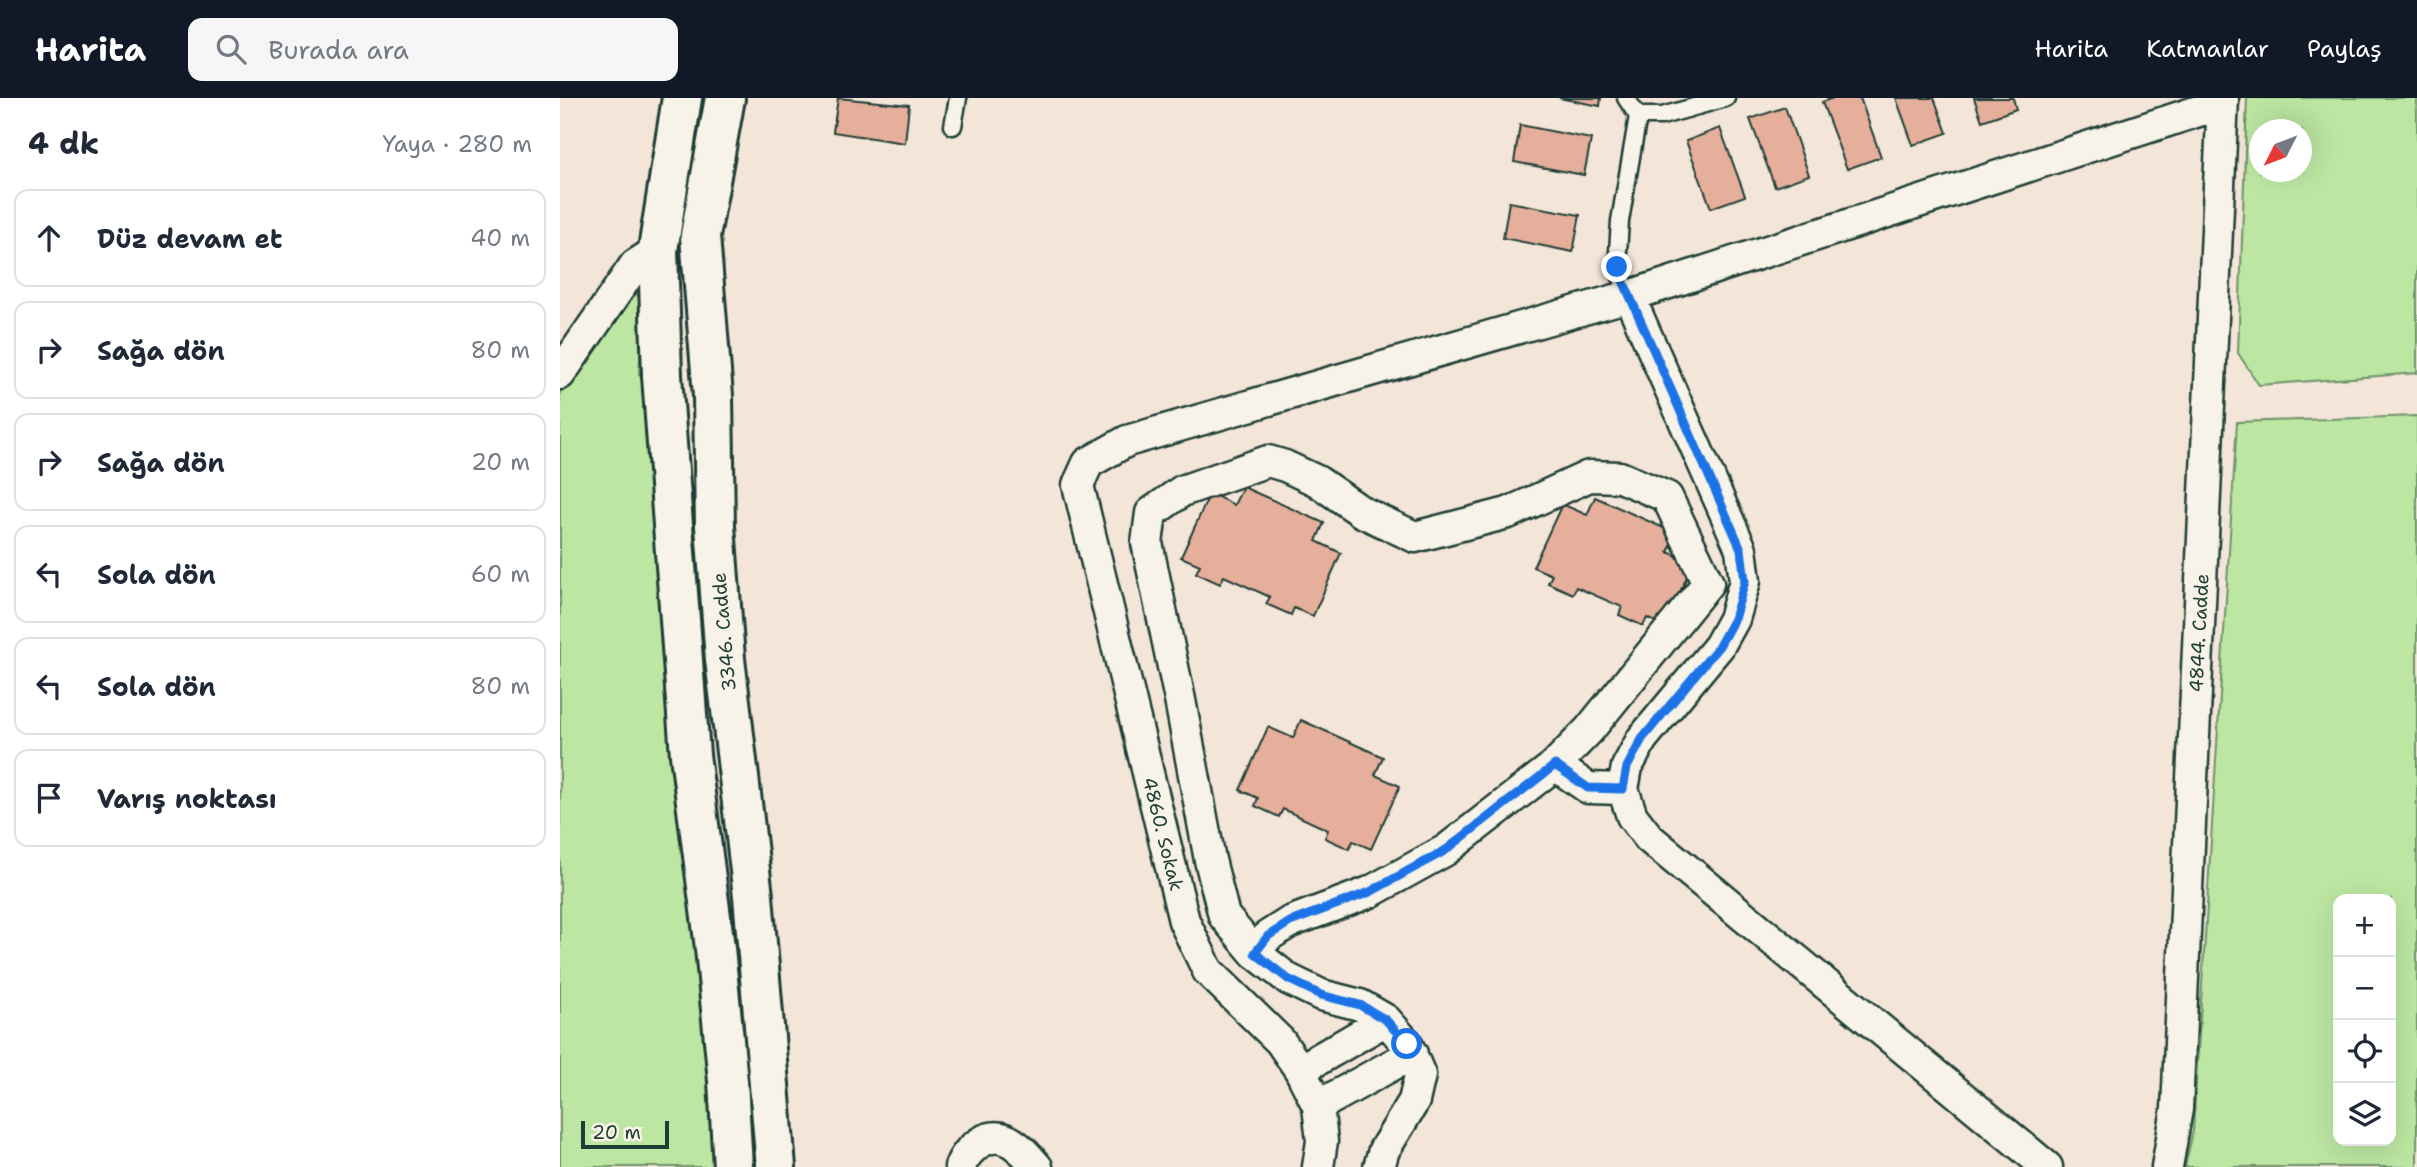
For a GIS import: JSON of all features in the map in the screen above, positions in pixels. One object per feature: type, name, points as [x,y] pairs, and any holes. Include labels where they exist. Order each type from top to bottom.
[{"type":"street","points":[[682,98],[658,250],[662,376],[690,755],[715,948],[733,1167]]},
{"type":"street","name":"3346. Cadde","points":[[725,98],[701,236],[713,396],[715,526],[725,659],[752,896],[776,1167]]},
{"type":"street","points":[[2047,1167],[1649,838],[1632,816],[1623,789],[1627,767],[1642,739],[1719,646],[1734,619],[1745,581],[1741,549],[1629,296],[2223,100]]},
{"type":"street","name":"4844. Cadde","points":[[2166,1167],[2177,1109],[2223,100]]},
{"type":"street","points":[[560,374],[635,265],[658,250],[701,236]]},
{"type":"street","name":"4860. Sokak","points":[[1318,1167],[1322,1141],[1318,1106],[1300,1070],[1280,1041],[1208,971],[1184,921],[1078,485],[1088,463],[1127,440],[1629,296]]},
{"type":"street","points":[[1255,953],[1268,936],[1290,922],[1370,892],[1446,850],[1555,765],[1589,730],[1707,583],[1667,497],[1620,477],[1589,476],[1508,513],[1415,537],[1362,512],[1317,481],[1268,461],[1182,491],[1151,513],[1147,543],[1210,860],[1224,916],[1255,953],[1288,979],[1321,995],[1360,1005],[1386,1020],[1407,1044],[1420,1075],[1414,1101],[1384,1150],[1379,1167]]},
{"type":"street","points":[[1555,765],[1588,788],[1623,789]]},
{"type":"street","points":[[1300,1070],[1386,1020]]},
{"type":"street","points":[[1318,1106],[1412,1054]]},
{"type":"street","points":[[960,1167],[974,1146],[988,1138],[1002,1137],[1017,1146],[1037,1167]]},
{"type":"lane","points":[[953,126],[958,98]]},
{"type":"lane","points":[[1626,98],[1638,116],[1620,221],[1617,267],[1629,296]]},
{"type":"lane","points":[[1638,116],[1662,116],[1726,98]]},
{"type":"green space","points":[[2247,98],[2417,98],[2417,373],[2259,385],[2238,353]]},
{"type":"green space","points":[[632,290],[640,298],[643,317],[639,374],[644,378],[733,1167],[560,1167],[560,384]]},
{"type":"green space","points":[[2417,416],[2417,1167],[2185,1167],[2193,1131],[2237,422]]},
{"type":"building","points":[[838,98],[909,105],[905,143],[833,132]]},
{"type":"building","points":[[1559,98],[1601,98],[1600,106]]},
{"type":"building","points":[[1833,98],[1860,98],[1881,157],[1847,169],[1822,102]]},
{"type":"building","points":[[1896,98],[1934,98],[1947,133],[1913,145]]},
{"type":"building","points":[[1974,98],[2013,98],[2016,109],[1982,121]]},
{"type":"building","points":[[1785,107],[1809,175],[1775,187],[1750,119]]},
{"type":"building","points":[[1520,125],[1591,139],[1584,175],[1514,162]]},
{"type":"building","points":[[1720,128],[1745,196],[1711,208],[1686,141]]},
{"type":"building","points":[[1509,202],[1580,215],[1573,252],[1503,238]]},
{"type":"building","points":[[1243,487],[1324,523],[1316,541],[1341,553],[1313,616],[1294,608],[1291,615],[1266,604],[1270,597],[1224,576],[1220,584],[1196,573],[1200,565],[1181,557],[1210,493],[1234,505]]},
{"type":"building","points":[[1595,497],[1677,534],[1668,552],[1693,563],[1665,626],[1647,618],[1643,626],[1619,615],[1622,607],[1576,587],[1573,594],[1548,583],[1552,575],[1533,567],[1562,504],[1587,515]]},
{"type":"building","points":[[1301,720],[1383,757],[1375,775],[1400,786],[1371,849],[1353,841],[1349,849],[1325,838],[1328,830],[1283,809],[1279,817],[1255,806],[1258,798],[1240,790],[1268,727],[1293,738]]},
{"type":"route","points":[[1407,1044],[1386,1020],[1360,1005],[1321,995],[1288,979],[1255,953],[1268,936],[1290,922],[1370,892],[1446,850],[1555,765],[1588,788],[1623,789],[1627,767],[1642,739],[1719,646],[1734,619],[1745,581],[1741,549],[1617,267]]}]
